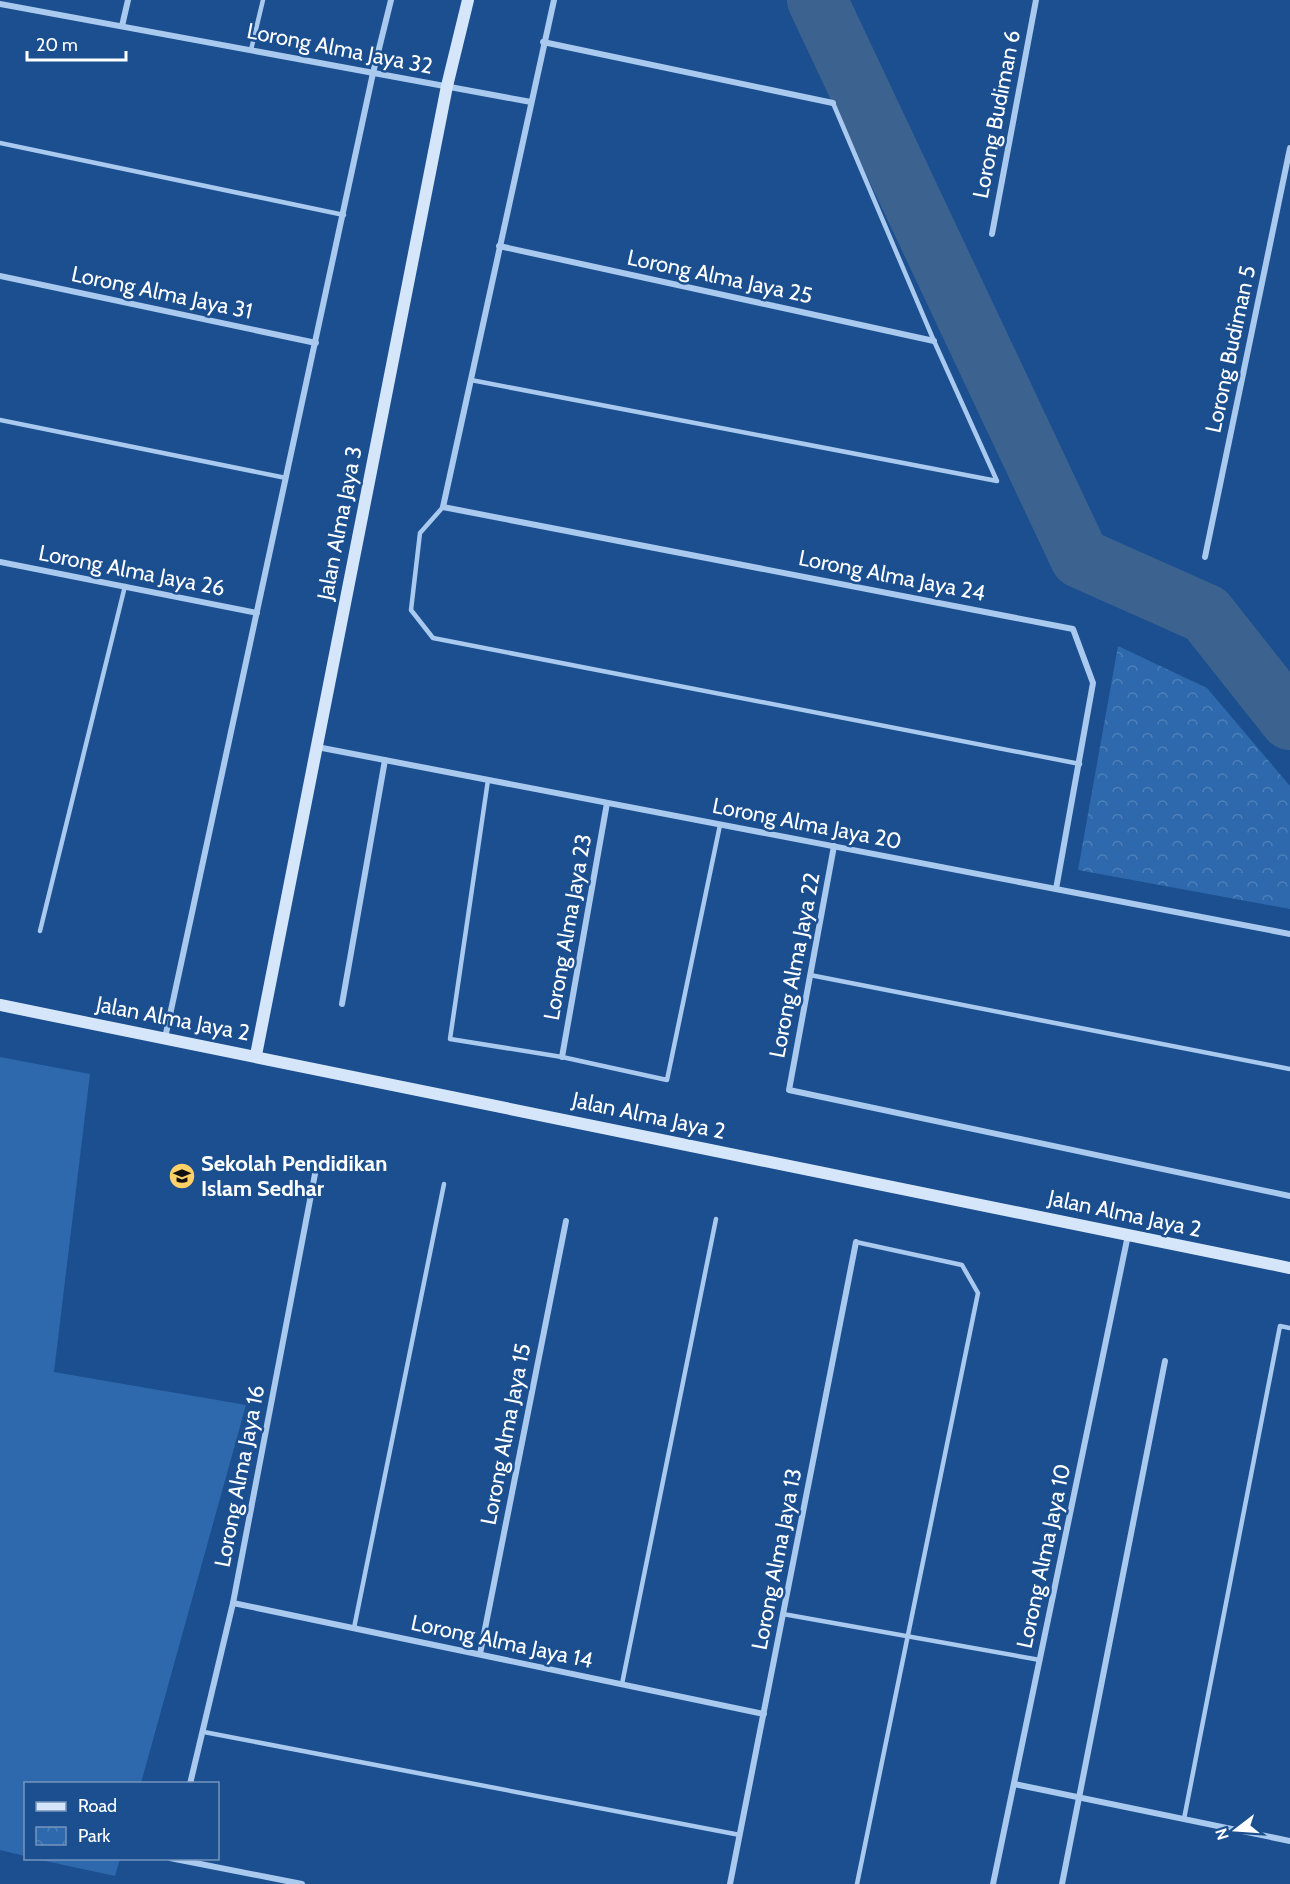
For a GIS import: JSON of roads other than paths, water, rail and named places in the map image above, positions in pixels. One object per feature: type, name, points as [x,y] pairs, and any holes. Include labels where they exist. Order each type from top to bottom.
[{"type":"street","points":[[122,26],[128,0]]},
{"type":"street","points":[[165,1038],[373,73],[391,0]]},
{"type":"street","name":"Jalan Alma Jaya 3","points":[[256,1055],[447,86],[468,0]]},
{"type":"street","points":[[443,507],[554,0]]},
{"type":"street","name":"Lorong Budiman 6","points":[[992,234],[1036,0]]},
{"type":"street","name":"Lorong Alma Jaya 32","points":[[0,4],[531,102]]},
{"type":"street","points":[[543,42],[833,104]]},
{"type":"street","name":"Lorong Budiman 5","points":[[1205,557],[1290,148]]},
{"type":"street","name":"Lorong Alma Jaya 25","points":[[499,246],[934,342]]},
{"type":"street","name":"Lorong Alma Jaya 31","points":[[0,276],[316,343]]},
{"type":"street","name":"Lorong Alma Jaya 24","points":[[443,507],[1073,629],[1093,683],[1056,889]]},
{"type":"street","name":"Lorong Alma Jaya 26","points":[[0,562],[257,613]]},
{"type":"street","name":"Lorong Alma Jaya 20","points":[[317,747],[1290,933]]},
{"type":"street","points":[[342,1004],[385,760]]},
{"type":"street","name":"Lorong Alma Jaya 23","points":[[562,1057],[607,803]]},
{"type":"street","name":"Lorong Alma Jaya 22","points":[[834,846],[789,1090],[1290,1196]]},
{"type":"street","name":"Jalan Alma Jaya 2","points":[[0,1005],[256,1055],[1290,1268]]},
{"type":"street","name":"Lorong Alma Jaya 16","points":[[191,1782],[233,1604],[315,1174]]},
{"type":"street","name":"Lorong Alma Jaya 15","points":[[480,1654],[566,1221]]},
{"type":"street","name":"Lorong Alma Jaya 10","points":[[993,1884],[1128,1235]]},
{"type":"street","name":"Lorong Alma Jaya 13","points":[[730,1884],[856,1242]]},
{"type":"street","points":[[1062,1884],[1165,1361]]},
{"type":"street","name":"Lorong Alma Jaya 14","points":[[233,1604],[764,1714]]},
{"type":"street","points":[[1014,1784],[1290,1840]]},
{"type":"street","points":[[175,1860],[302,1884]]},
{"type":"lane","points":[[251,50],[263,0]]},
{"type":"lane","points":[[471,380],[997,481],[934,342],[833,104]]},
{"type":"lane","points":[[0,143],[344,215]]},
{"type":"lane","points":[[0,420],[286,478]]},
{"type":"lane","points":[[443,507],[420,533],[411,610],[433,638],[1080,764]]},
{"type":"lane","points":[[40,931],[125,586]]},
{"type":"lane","points":[[488,780],[450,1039],[562,1057],[666,1080],[720,825]]},
{"type":"lane","points":[[810,975],[1290,1069]]},
{"type":"lane","points":[[354,1628],[444,1184]]},
{"type":"lane","points":[[622,1684],[716,1219]]},
{"type":"lane","points":[[856,1242],[962,1265],[978,1293],[857,1884]]},
{"type":"lane","points":[[1184,1819],[1280,1326],[1290,1328]]},
{"type":"lane","points":[[783,1614],[1040,1660]]},
{"type":"lane","points":[[204,1732],[740,1835]]},
{"type":"waterway","points":[[817,0],[1080,558],[1206,614],[1290,720]]},
{"type":"place","name":"Sekolah Pendidikan Islam Sedhar","points":[[182,1176]]}]
